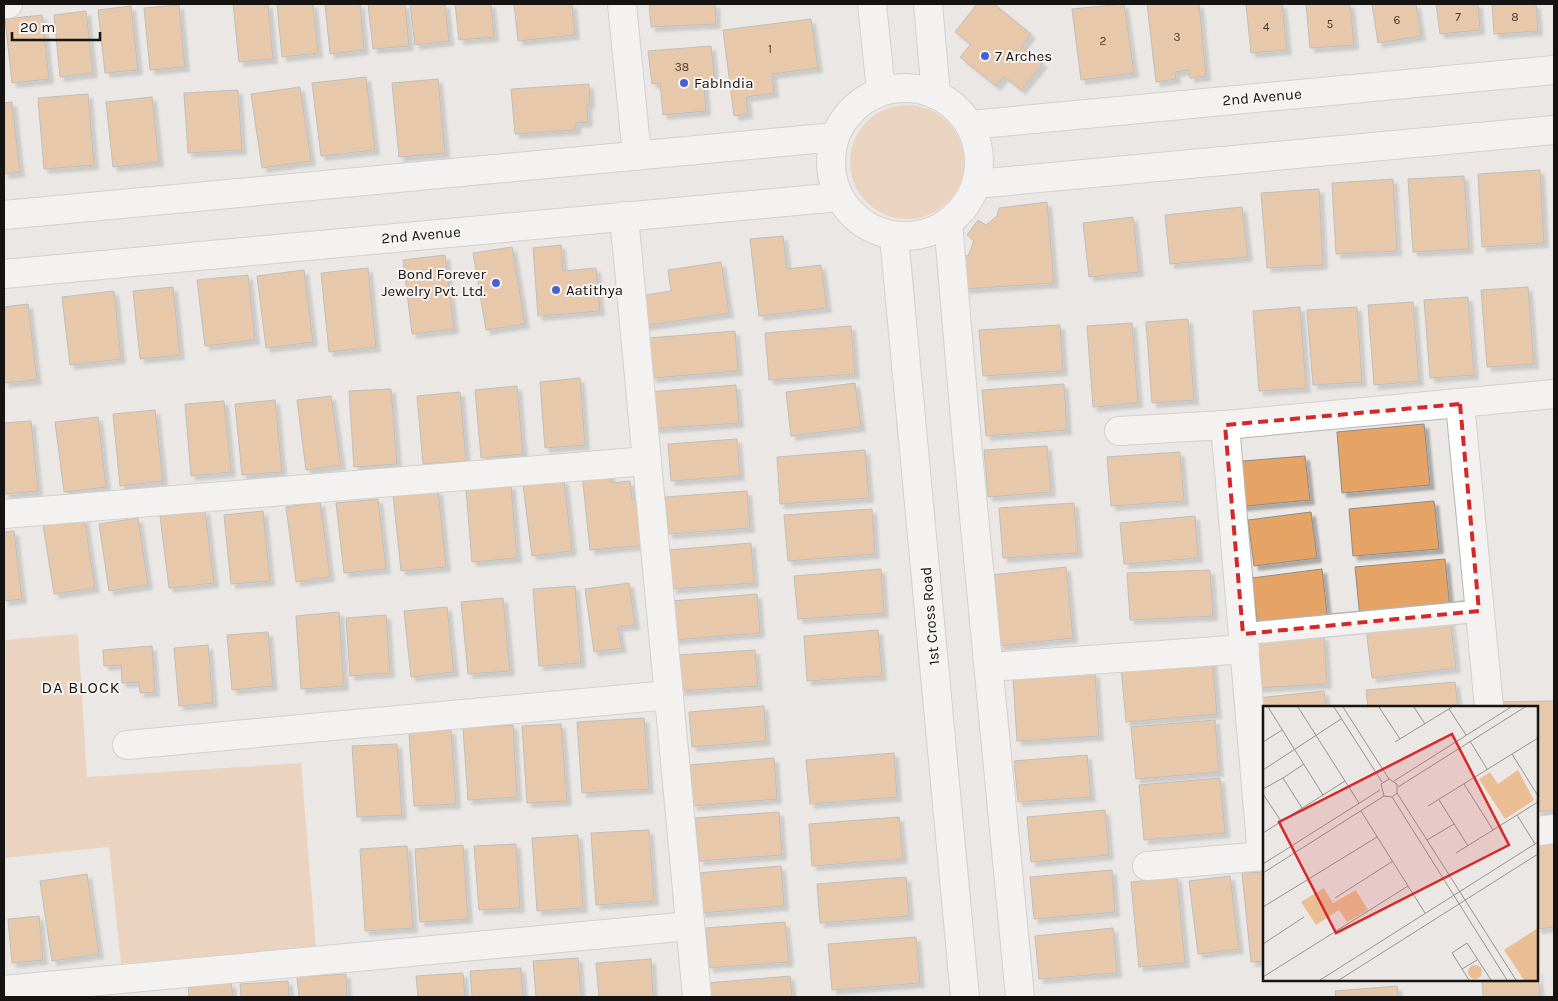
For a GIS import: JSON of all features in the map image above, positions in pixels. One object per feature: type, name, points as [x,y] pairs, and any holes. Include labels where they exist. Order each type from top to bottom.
[{"type":"street","points":[[622,4],[637,156]]},
{"type":"street","points":[[872,4],[880,92]]},
{"type":"street","points":[[928,4],[936,95]]},
{"type":"street","name":"2nd Avenue","points":[[970,125],[1554,70]]},
{"type":"street","points":[[899,88],[918,89],[936,95],[961,113],[970,125],[979,154],[976,184],[961,212],[932,231],[913,236],[894,236],[877,231],[862,223],[849,211],[839,197],[830,168],[834,137],[852,109],[865,98],[880,92],[899,88]]},
{"type":"street","points":[[976,184],[1554,130]]},
{"type":"street","points":[[4,215],[834,137]]},
{"type":"street","name":"2nd Avenue","points":[[4,274],[839,197]]},
{"type":"street","points":[[624,216],[697,997]]},
{"type":"street","points":[[948,222],[966,443],[1020,997]]},
{"type":"street","name":"1st Cross Road","points":[[894,236],[965,997]]},
{"type":"street","points":[[1119,431],[1225,425],[1554,394]]},
{"type":"street","points":[[1460,404],[1488,706]]},
{"type":"street","points":[[1147,866],[1263,856],[1225,425]]},
{"type":"street","points":[[4,514],[647,461]]},
{"type":"street","points":[[989,667],[1244,641],[1479,611]]},
{"type":"street","points":[[127,745],[669,695]]},
{"type":"street","points":[[1538,831],[1554,829]]},
{"type":"street","points":[[4,990],[690,926]]},
{"type":"highlighted area","points":[[1460,404],[1479,611],[1243,634],[1225,425]]},
{"type":"shaded area","points":[[907,105],[929,109],[947,122],[960,140],[964,162],[960,184],[947,202],[929,215],[907,219],[885,215],[867,202],[854,184],[850,162],[854,140],[867,122],[885,109]]},
{"type":"shaded area","points":[[78,634],[87,777],[301,763],[316,948],[121,964],[109,847],[4,858],[4,640]]},
{"type":"building","points":[[233,4],[268,4],[273,59],[239,62]]},
{"type":"building","points":[[277,4],[313,4],[318,53],[282,57]]},
{"type":"building","points":[[325,4],[360,4],[364,50],[330,54]]},
{"type":"building","points":[[368,4],[405,4],[409,46],[373,49]]},
{"type":"building","points":[[410,4],[445,4],[449,41],[415,45]]},
{"type":"building","points":[[455,4],[491,4],[494,37],[459,40]]},
{"type":"building","points":[[514,4],[572,4],[575,35],[518,41]]},
{"type":"building","points":[[649,4],[715,4],[716,24],[651,27]]},
{"type":"building","points":[[977,4],[994,4],[1031,34],[1022,46],[1043,63],[1021,90],[1004,76],[996,86],[960,57],[971,44],[955,32]]},
{"type":"building","points":[[1124,4],[1134,73],[1081,80],[1072,9]]},
{"type":"building","points":[[1147,4],[1199,4],[1206,76],[1190,78],[1189,70],[1175,72],[1176,79],[1156,82]]},
{"type":"building","points":[[1246,4],[1282,4],[1287,50],[1251,53]]},
{"type":"building","points":[[1306,4],[1350,4],[1354,45],[1310,48]]},
{"type":"building","points":[[1372,4],[1416,4],[1421,36],[1378,43]]},
{"type":"building","points":[[1436,4],[1478,4],[1480,30],[1440,34]]},
{"type":"building","points":[[1492,4],[1536,4],[1538,31],[1494,34]]},
{"type":"building","points":[[179,5],[185,67],[150,70],[144,8]]},
{"type":"building","points":[[131,6],[138,70],[105,73],[98,10]]},
{"type":"building","points":[[86,11],[93,73],[60,77],[54,15]]},
{"type":"building","points":[[42,15],[49,79],[12,83],[5,19]]},
{"type":"building","points":[[811,19],[818,68],[772,74],[774,93],[746,97],[748,114],[734,116],[723,30]]},
{"type":"building","points":[[711,46],[715,82],[704,83],[706,111],[663,115],[660,83],[652,84],[648,51]]},
{"type":"building","points":[[366,77],[375,150],[321,156],[312,83]]},
{"type":"building","points":[[438,79],[445,153],[399,157],[392,83]]},
{"type":"building","points":[[589,84],[590,104],[587,105],[588,122],[576,123],[576,130],[515,134],[511,89]]},
{"type":"building","points":[[300,87],[311,161],[262,168],[251,94]]},
{"type":"building","points":[[238,90],[242,150],[188,153],[184,93]]},
{"type":"building","points":[[88,94],[94,165],[44,169],[38,98]]},
{"type":"building","points":[[152,97],[159,162],[113,167],[106,102]]},
{"type":"building","points":[[12,102],[20,172],[4,174],[4,103]]},
{"type":"building","points":[[1540,170],[1544,243],[1482,247],[1478,174]]},
{"type":"building","points":[[1464,176],[1469,249],[1413,252],[1408,179]]},
{"type":"building","points":[[1393,179],[1397,251],[1336,254],[1332,183]]},
{"type":"building","points":[[1319,189],[1323,265],[1267,268],[1261,193]]},
{"type":"building","points":[[1047,202],[1054,283],[965,289],[961,255],[968,256],[974,241],[967,235],[978,220],[986,225],[997,216],[999,208]]},
{"type":"building","points":[[1242,207],[1248,257],[1170,264],[1165,215]]},
{"type":"building","points":[[1133,217],[1139,272],[1089,277],[1083,223]]},
{"type":"building","points":[[783,236],[787,269],[821,265],[827,308],[759,316],[750,239]]},
{"type":"building","points":[[561,245],[563,271],[596,268],[600,311],[538,316],[533,248]]},
{"type":"building","points":[[512,247],[525,324],[486,330],[473,253]]},
{"type":"building","points":[[445,255],[454,329],[412,334],[403,260]]},
{"type":"building","points":[[721,262],[729,313],[644,326],[639,296],[671,291],[668,270]]},
{"type":"building","points":[[368,268],[376,347],[329,352],[321,273]]},
{"type":"building","points":[[304,270],[313,342],[266,348],[257,276]]},
{"type":"building","points":[[248,275],[255,340],[205,346],[197,280]]},
{"type":"building","points":[[173,287],[180,355],[140,359],[133,291]]},
{"type":"building","points":[[1528,287],[1534,364],[1487,367],[1481,290]]},
{"type":"building","points":[[114,291],[121,359],[70,365],[62,297]]},
{"type":"building","points":[[1468,297],[1474,375],[1430,378],[1424,300]]},
{"type":"building","points":[[1413,302],[1419,381],[1374,385],[1368,305]]},
{"type":"building","points":[[28,304],[37,380],[4,383],[4,307]]},
{"type":"building","points":[[1300,307],[1306,388],[1259,391],[1253,311]]},
{"type":"building","points":[[1357,307],[1362,382],[1313,385],[1307,310]]},
{"type":"building","points":[[1188,319],[1194,400],[1152,403],[1146,322]]},
{"type":"building","points":[[1132,323],[1138,403],[1093,407],[1087,326]]},
{"type":"building","points":[[1060,325],[1063,371],[983,376],[979,330]]},
{"type":"building","points":[[851,326],[855,374],[769,380],[765,333]]},
{"type":"building","points":[[735,331],[738,371],[652,378],[649,338]]},
{"type":"building","points":[[580,378],[585,445],[545,448],[540,382]]},
{"type":"building","points":[[855,383],[861,427],[791,436],[786,392]]},
{"type":"building","points":[[1064,384],[1067,430],[986,436],[982,390]]},
{"type":"building","points":[[736,385],[739,423],[651,429],[648,392]]},
{"type":"building","points":[[517,386],[523,454],[481,458],[475,390]]},
{"type":"building","points":[[391,389],[397,464],[354,467],[349,391]]},
{"type":"building","points":[[460,392],[466,461],[423,464],[417,396]]},
{"type":"building","points":[[331,396],[341,465],[306,470],[297,400]]},
{"type":"building","points":[[275,400],[282,472],[242,475],[235,404]]},
{"type":"building","points":[[224,401],[231,472],[191,476],[185,404]]},
{"type":"building","points":[[155,410],[163,481],[120,486],[113,414]]},
{"type":"building","points":[[98,417],[106,487],[64,492],[55,422]]},
{"type":"building","points":[[31,421],[38,491],[4,494],[4,423]]},
{"type":"building","points":[[1424,424],[1430,485],[1342,493],[1337,432]]},
{"type":"building","points":[[737,439],[740,476],[671,481],[668,444]]},
{"type":"building","points":[[1047,446],[1051,492],[988,497],[984,450]]},
{"type":"building","points":[[865,450],[869,498],[780,504],[777,457]]},
{"type":"building","points":[[1180,452],[1184,501],[1111,506],[1107,457]]},
{"type":"building","points":[[1305,456],[1310,500],[1236,507],[1231,462]]},
{"type":"building","points":[[610,472],[611,483],[630,481],[632,499],[643,498],[648,545],[590,550],[582,474]]},
{"type":"building","points":[[564,480],[572,551],[532,556],[523,485]]},
{"type":"building","points":[[511,485],[517,558],[472,562],[466,489]]},
{"type":"building","points":[[438,490],[446,567],[401,571],[393,494]]},
{"type":"building","points":[[747,491],[750,528],[668,534],[665,497]]},
{"type":"building","points":[[378,499],[386,569],[344,573],[336,503]]},
{"type":"building","points":[[1434,501],[1439,549],[1353,556],[1349,509]]},
{"type":"building","points":[[320,502],[330,577],[296,582],[286,507]]},
{"type":"building","points":[[1074,503],[1078,553],[1003,558],[999,508]]},
{"type":"building","points":[[872,509],[875,554],[788,561],[784,515]]},
{"type":"building","points":[[205,510],[214,583],[169,588],[160,516]]},
{"type":"building","points":[[263,511],[270,581],[231,584],[224,515]]},
{"type":"building","points":[[1311,512],[1317,558],[1254,566],[1248,520]]},
{"type":"building","points":[[1195,516],[1198,558],[1124,564],[1120,523]]},
{"type":"building","points":[[84,518],[95,588],[54,594],[43,525]]},
{"type":"building","points":[[138,518],[148,585],[109,591],[99,524]]},
{"type":"building","points":[[14,531],[22,599],[4,601],[4,532]]},
{"type":"building","points":[[751,543],[754,583],[672,589],[669,550]]},
{"type":"building","points":[[1445,559],[1450,610],[1360,618],[1355,567]]},
{"type":"building","points":[[1066,567],[1073,638],[999,646],[991,575]]},
{"type":"building","points":[[881,569],[884,613],[798,619],[794,576]]},
{"type":"building","points":[[1322,569],[1328,622],[1258,629],[1252,578]]},
{"type":"building","points":[[1210,570],[1213,616],[1130,620],[1127,573]]},
{"type":"building","points":[[629,583],[635,625],[618,627],[622,648],[594,652],[585,589]]},
{"type":"building","points":[[575,586],[581,663],[539,666],[533,589]]},
{"type":"building","points":[[757,594],[760,633],[674,640],[671,601]]},
{"type":"building","points":[[503,598],[510,671],[468,674],[461,602]]},
{"type":"building","points":[[447,607],[454,672],[411,677],[404,611]]},
{"type":"building","points":[[339,612],[344,686],[301,689],[296,616]]},
{"type":"building","points":[[386,615],[390,673],[350,676],[346,618]]},
{"type":"building","points":[[1450,620],[1456,668],[1372,678],[1366,629]]},
{"type":"building","points":[[878,630],[882,676],[807,681],[804,636]]},
{"type":"building","points":[[268,632],[273,686],[232,690],[227,635]]},
{"type":"building","points":[[1324,636],[1327,684],[1254,688],[1251,641]]},
{"type":"building","points":[[208,645],[213,703],[179,706],[174,648]]},
{"type":"building","points":[[152,646],[155,692],[140,693],[139,682],[122,683],[121,665],[104,666],[103,650]]},
{"type":"building","points":[[755,650],[758,686],[680,691],[677,655]]},
{"type":"building","points":[[1212,659],[1217,714],[1126,722],[1121,667]]},
{"type":"building","points":[[1095,673],[1099,736],[1017,741],[1013,678]]},
{"type":"building","points":[[1455,682],[1458,706],[1368,706],[1366,690]]},
{"type":"building","points":[[1324,691],[1326,706],[1263,706],[1263,744],[1257,698]]},
{"type":"building","points":[[1554,701],[1554,810],[1538,812],[1538,706],[1492,706],[1491,702]]},
{"type":"building","points":[[764,706],[766,741],[692,747],[689,712]]},
{"type":"building","points":[[644,718],[649,789],[582,793],[577,722]]},
{"type":"building","points":[[1215,720],[1219,772],[1136,779],[1131,727]]},
{"type":"building","points":[[561,724],[567,801],[527,803],[522,726]]},
{"type":"building","points":[[513,725],[517,797],[468,800],[463,728]]},
{"type":"building","points":[[451,730],[456,804],[414,806],[409,733]]},
{"type":"building","points":[[397,744],[402,815],[357,817],[352,746]]},
{"type":"building","points":[[894,753],[897,797],[810,804],[806,760]]},
{"type":"building","points":[[1087,755],[1091,797],[1018,802],[1014,761]]},
{"type":"building","points":[[774,758],[777,799],[693,806],[690,765]]},
{"type":"building","points":[[1220,778],[1225,833],[1144,840],[1139,785]]},
{"type":"building","points":[[1105,810],[1109,855],[1031,862],[1027,817]]},
{"type":"building","points":[[779,812],[782,855],[699,861],[695,818]]},
{"type":"building","points":[[899,817],[903,859],[812,866],[809,824]]},
{"type":"building","points":[[649,830],[654,901],[596,905],[591,833]]},
{"type":"building","points":[[578,835],[583,908],[537,911],[532,838]]},
{"type":"building","points":[[516,844],[520,908],[479,910],[474,846]]},
{"type":"building","points":[[1554,844],[1554,927],[1538,929],[1538,845]]},
{"type":"building","points":[[463,845],[468,919],[420,922],[415,849]]},
{"type":"building","points":[[407,846],[413,928],[365,931],[360,849]]},
{"type":"building","points":[[781,866],[784,906],[701,913],[697,873]]},
{"type":"building","points":[[1112,870],[1115,912],[1034,919],[1030,877]]},
{"type":"building","points":[[1263,872],[1263,961],[1251,962],[1242,873]]},
{"type":"building","points":[[87,874],[99,954],[52,961],[40,881]]},
{"type":"building","points":[[1230,876],[1239,949],[1198,954],[1189,881]]},
{"type":"building","points":[[906,877],[909,916],[820,923],[817,884]]},
{"type":"building","points":[[1177,877],[1185,963],[1139,967],[1131,882]]},
{"type":"building","points":[[39,916],[43,960],[12,963],[8,919]]},
{"type":"building","points":[[785,922],[789,962],[709,968],[706,928]]},
{"type":"building","points":[[1113,928],[1117,973],[1039,979],[1035,936]]},
{"type":"building","points":[[916,937],[920,983],[832,990],[828,944]]},
{"type":"building","points":[[578,958],[581,997],[536,997],[533,961]]},
{"type":"building","points":[[651,959],[653,997],[599,997],[596,963]]},
{"type":"building","points":[[521,968],[523,997],[472,997],[470,971]]},
{"type":"building","points":[[463,973],[465,997],[418,997],[416,976]]},
{"type":"building","points":[[346,974],[347,997],[299,997],[297,977]]},
{"type":"building","points":[[790,976],[792,997],[708,997],[707,983]]},
{"type":"building","points":[[1538,979],[1540,997],[1483,997],[1482,981],[1538,981]]},
{"type":"building","points":[[288,981],[289,997],[241,997],[240,984]]},
{"type":"building","points":[[231,983],[233,997],[189,997],[188,986]]},
{"type":"building","points":[[1397,986],[1398,997],[1336,997],[1335,991]]},
{"type":"place","name":"7 Arches","points":[[985,56]]},
{"type":"place","name":"FabIndia","points":[[684,83]]},
{"type":"place","name":"Bond Forever Jewelry Pvt. Ltd.","points":[[496,283]]},
{"type":"place","name":"Aatithya","points":[[556,290]]},
{"type":"district","name":"DA BLOCK","points":[[81,687]]}]
